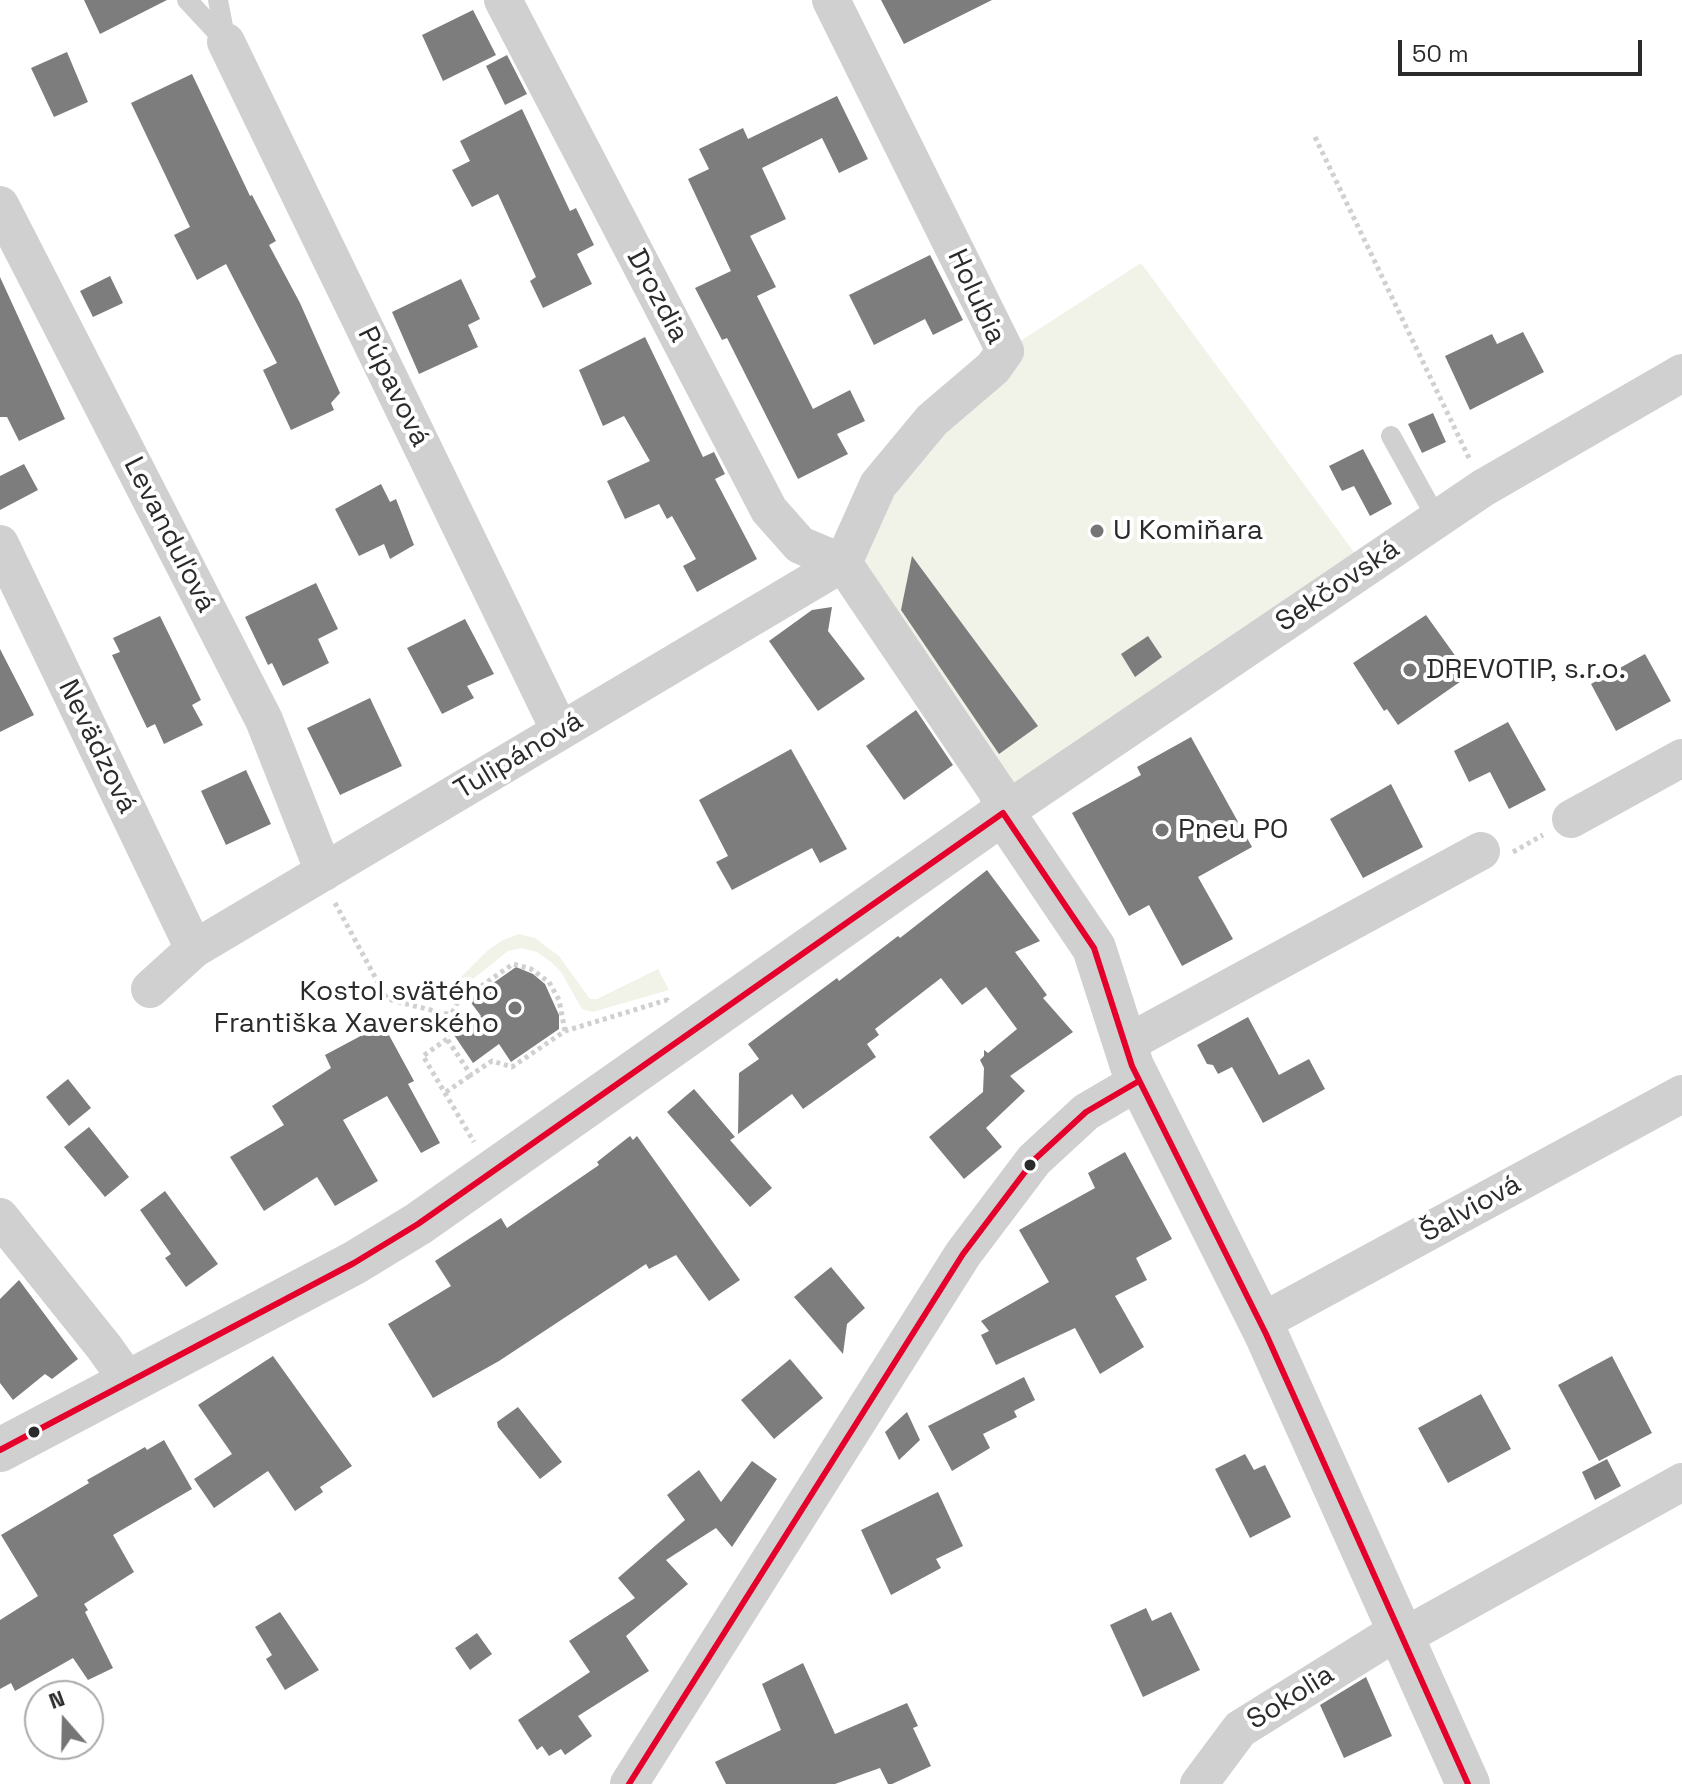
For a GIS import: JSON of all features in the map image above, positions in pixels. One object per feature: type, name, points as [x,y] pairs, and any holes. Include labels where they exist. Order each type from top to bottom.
[{"type":"street","name":"Drozdia","points":[[503,0],[769,510],[800,545],[843,563]]},
{"type":"street","name":"Holubia","points":[[831,0],[1005,351],[984,376],[932,420],[878,485],[843,563]]},
{"type":"street","name":"Púpavová","points":[[226,42],[560,731]]},
{"type":"street","name":"Levanduľová","points":[[0,205],[264,720],[322,873]]},
{"type":"street","name":"Sekčovská","points":[[0,1450],[354,1263],[418,1224],[1003,813],[1483,488],[1682,373]]},
{"type":"street","name":"Nevädzová","points":[[0,544],[194,949]]},
{"type":"street","name":"Tulipánová","points":[[150,989],[194,949],[843,563]]},
{"type":"street","points":[[843,563],[997,791],[1003,813],[1094,948],[1131,1063],[1260,1323],[1468,1784]]},
{"type":"street","points":[[1571,819],[1682,758]]},
{"type":"street","points":[[629,1784],[963,1254],[1034,1160],[1086,1112],[1131,1063],[1481,851]]},
{"type":"street","name":"Šalviová","points":[[1260,1323],[1682,1094]]},
{"type":"street","points":[[0,1217],[129,1382]]},
{"type":"street","points":[[1401,1634],[1682,1482]]},
{"type":"street","name":"Sokolia","points":[[1199,1784],[1240,1729],[1401,1634]]},
{"type":"lane","points":[[187,0],[226,42]]},
{"type":"lane","points":[[218,0],[226,42]]},
{"type":"lane","points":[[1391,436],[1437,519]]},
{"type":"path","points":[[1315,137],[1483,488]]},
{"type":"path","points":[[322,873],[387,999],[451,1015]]},
{"type":"path","points":[[471,1075],[447,1039],[451,1015],[457,1003],[513,964],[531,969],[549,982],[559,1000],[565,1031]]},
{"type":"path","points":[[446,1093],[492,1061],[512,1067],[565,1031],[667,1000],[677,1011]]},
{"type":"path","points":[[447,1039],[423,1056],[477,1146]]},
{"type":"shaded area","name":"U Komiňara","points":[[1141,263],[1365,567],[1003,813],[843,563],[878,485],[1005,351]]},
{"type":"shaded area","points":[[519,934],[535,938],[559,956],[590,999],[597,999],[658,969],[669,990],[593,1012],[582,1009],[561,972],[551,962],[537,952],[521,948],[508,951],[458,991],[453,985],[487,951]]},
{"type":"building","points":[[84,0],[167,0],[100,34]]},
{"type":"building","points":[[881,0],[992,0],[904,44]]},
{"type":"building","points":[[473,10],[496,55],[443,81],[422,35]]},
{"type":"building","points":[[67,52],[88,102],[54,117],[31,68]]},
{"type":"building","points":[[507,55],[527,94],[505,105],[486,66]]},
{"type":"building","points":[[192,74],[250,196],[276,241],[269,245],[300,303],[340,393],[331,403],[334,410],[291,430],[263,370],[277,363],[226,264],[197,280],[174,235],[190,227],[131,103]]},
{"type":"building","points":[[837,96],[868,159],[839,173],[822,138],[762,168],[786,219],[750,236],[776,287],[757,296],[813,409],[850,390],[865,421],[837,434],[848,454],[798,479],[727,338],[722,340],[695,288],[731,271],[688,179],[709,169],[699,149],[743,128],[748,139]]},
{"type":"building","points":[[522,109],[570,211],[576,208],[594,245],[577,254],[592,284],[543,308],[530,281],[536,277],[498,194],[472,207],[452,170],[470,161],[460,141]]},
{"type":"building","points":[[930,255],[963,320],[933,335],[925,319],[874,345],[849,295]]},
{"type":"building","points":[[110,276],[123,303],[93,317],[80,291]]},
{"type":"building","points":[[0,277],[65,419],[19,441],[7,417],[0,417]]},
{"type":"building","points":[[461,279],[480,319],[468,325],[478,347],[419,374],[392,312]]},
{"type":"building","points":[[1523,332],[1544,372],[1470,410],[1445,356],[1492,334],[1497,344]]},
{"type":"building","points":[[645,337],[703,457],[714,452],[725,474],[715,479],[757,559],[697,592],[683,566],[696,559],[672,516],[667,519],[659,504],[625,519],[607,481],[650,461],[624,416],[603,426],[579,370]]},
{"type":"building","points":[[1433,413],[1446,442],[1422,453],[1408,424]]},
{"type":"building","points":[[1363,449],[1392,504],[1370,516],[1354,486],[1342,491],[1329,466]]},
{"type":"building","points":[[24,464],[38,490],[0,510],[0,476]]},
{"type":"building","points":[[381,484],[390,502],[396,499],[414,545],[390,559],[384,544],[359,556],[335,509]]},
{"type":"building","points":[[912,556],[1038,726],[999,754],[901,610]]},
{"type":"building","points":[[316,583],[338,629],[318,639],[329,663],[283,686],[272,663],[268,665],[245,617]]},
{"type":"building","points":[[832,607],[828,631],[865,679],[818,711],[769,641],[812,610]]},
{"type":"building","name":"DREVOTIP, s.r.o.","points":[[1426,615],[1467,677],[1398,725],[1387,709],[1384,711],[1353,663]]},
{"type":"building","points":[[160,616],[201,700],[192,705],[203,725],[164,744],[155,724],[147,728],[112,655],[120,652],[113,638]]},
{"type":"building","points":[[465,619],[494,674],[467,686],[474,698],[442,714],[407,648]]},
{"type":"building","points":[[1148,636],[1162,657],[1135,677],[1121,654]]},
{"type":"building","points":[[0,649],[34,715],[0,732]]},
{"type":"building","points":[[1645,654],[1671,701],[1616,731],[1591,684]]},
{"type":"building","points":[[370,698],[402,766],[340,795],[307,728]]},
{"type":"building","points":[[916,710],[953,765],[904,800],[866,746]]},
{"type":"building","points":[[1508,722],[1546,790],[1509,809],[1490,772],[1469,782],[1454,751]]},
{"type":"building","name":"Pneu PO","points":[[1191,737],[1252,847],[1198,877],[1233,939],[1182,966],[1149,905],[1129,916],[1072,813],[1141,775],[1137,767]]},
{"type":"building","points":[[791,749],[847,849],[820,863],[812,848],[732,890],[716,862],[728,856],[699,800]]},
{"type":"building","points":[[246,770],[271,824],[226,845],[201,791]]},
{"type":"building","points":[[1391,784],[1423,847],[1363,878],[1330,819]]},
{"type":"building","points":[[987,870],[1040,941],[1015,952],[1047,995],[1043,998],[1073,1032],[1010,1076],[1025,1091],[986,1128],[1002,1147],[964,1179],[929,1137],[983,1092],[984,1068],[980,1060],[984,1050],[988,1053],[1017,1029],[986,987],[962,1005],[941,978],[875,1029],[879,1035],[867,1044],[876,1057],[803,1109],[792,1094],[738,1134],[739,1073],[759,1059],[748,1044],[837,978],[839,981],[898,936],[900,938]]},
{"type":"building","name":"Kostol svätého Františka Xaverského","points":[[516,967],[533,974],[545,984],[559,1015],[559,1029],[511,1062],[499,1044],[473,1063],[454,1035],[481,1016],[469,1000]]},
{"type":"building","points":[[1248,1017],[1279,1075],[1309,1059],[1325,1089],[1263,1123],[1232,1067],[1218,1074],[1213,1065],[1207,1064],[1197,1045]]},
{"type":"building","points":[[383,1024],[414,1081],[408,1084],[440,1143],[421,1153],[387,1096],[343,1120],[378,1181],[335,1206],[317,1177],[264,1211],[230,1157],[284,1125],[272,1106],[331,1068],[325,1055]]},
{"type":"building","points":[[68,1079],[91,1108],[69,1126],[46,1097]]},
{"type":"building","points":[[694,1089],[735,1137],[730,1140],[772,1188],[750,1207],[667,1112]]},
{"type":"building","points":[[89,1127],[129,1177],[105,1197],[64,1147]]},
{"type":"building","points":[[630,1136],[633,1140],[637,1136],[740,1280],[709,1301],[676,1255],[649,1269],[646,1264],[499,1361],[433,1398],[388,1324],[451,1286],[435,1261],[501,1218],[507,1228],[599,1165],[597,1162]]},
{"type":"building","points":[[1125,1152],[1172,1239],[1136,1258],[1147,1280],[1115,1296],[1144,1347],[1100,1374],[1075,1328],[996,1365],[981,1335],[989,1331],[981,1321],[1049,1282],[1019,1230],[1095,1188],[1088,1173]]},
{"type":"building","points":[[165,1191],[218,1264],[186,1287],[165,1258],[171,1254],[140,1210]]},
{"type":"building","points":[[831,1267],[865,1308],[847,1324],[843,1354],[794,1297]]},
{"type":"building","points":[[19,1280],[78,1359],[52,1379],[45,1374],[13,1400],[0,1383],[0,1299]]},
{"type":"building","points":[[273,1356],[352,1466],[320,1487],[323,1492],[295,1511],[268,1471],[214,1508],[194,1479],[232,1454],[198,1405]]},
{"type":"building","points":[[1612,1356],[1652,1433],[1599,1461],[1558,1385]]},
{"type":"building","points":[[790,1359],[823,1398],[774,1439],[741,1400]]},
{"type":"building","points":[[1024,1377],[1035,1400],[1014,1411],[1017,1417],[983,1434],[990,1448],[952,1471],[928,1426]]},
{"type":"building","points":[[1481,1394],[1511,1449],[1448,1483],[1418,1428]]},
{"type":"building","points":[[518,1407],[562,1462],[540,1479],[498,1427],[497,1422]]},
{"type":"building","points":[[907,1412],[920,1440],[899,1460],[885,1432]]},
{"type":"building","points":[[164,1440],[192,1489],[113,1535],[134,1572],[84,1604],[113,1668],[88,1680],[73,1658],[34,1680],[24,1680],[24,1686],[15,1691],[11,1683],[0,1689],[0,1620],[38,1596],[1,1535],[89,1483],[87,1480],[145,1447],[147,1450]]},
{"type":"building","points":[[1245,1454],[1254,1470],[1265,1465],[1291,1517],[1250,1538],[1215,1469]]},
{"type":"building","points":[[1607,1459],[1621,1486],[1595,1500],[1582,1472]]},
{"type":"building","points":[[752,1461],[777,1479],[732,1547],[716,1528],[666,1560],[688,1584],[626,1636],[649,1671],[578,1716],[592,1736],[565,1755],[561,1749],[549,1756],[542,1746],[537,1750],[518,1720],[590,1672],[569,1641],[635,1598],[618,1578],[685,1520],[667,1495],[699,1470],[721,1502]]},
{"type":"building","points":[[938,1492],[963,1546],[936,1559],[941,1568],[891,1595],[861,1530]]},
{"type":"building","points":[[1146,1608],[1152,1621],[1171,1612],[1200,1670],[1143,1697],[1110,1625]]},
{"type":"building","points":[[280,1612],[319,1670],[285,1690],[266,1659],[272,1655],[255,1627]]},
{"type":"building","points":[[477,1633],[492,1654],[470,1670],[455,1648]]},
{"type":"building","points":[[803,1663],[835,1734],[907,1703],[918,1726],[913,1728],[931,1766],[892,1784],[888,1784],[880,1768],[835,1784],[726,1784],[715,1762],[781,1730],[762,1684]]},
{"type":"building","points":[[1366,1677],[1392,1736],[1344,1758],[1320,1705]]},
{"type":"transit line","points":[[0,1450],[354,1263],[418,1224],[1003,813],[1094,948],[1132,1066],[1266,1334],[1468,1784]]},
{"type":"transit line","points":[[629,1784],[963,1254],[1034,1160],[1086,1112],[1139,1081]]},
{"type":"place","name":"U Komiňara","points":[[1097,531]]},
{"type":"place","name":"DREVOTIP, s.r.o.","points":[[1410,670]]},
{"type":"place","name":"Pneu PO","points":[[1162,830]]},
{"type":"place","name":"Kostol svätého Františka Xaverského","points":[[515,1008]]}]
